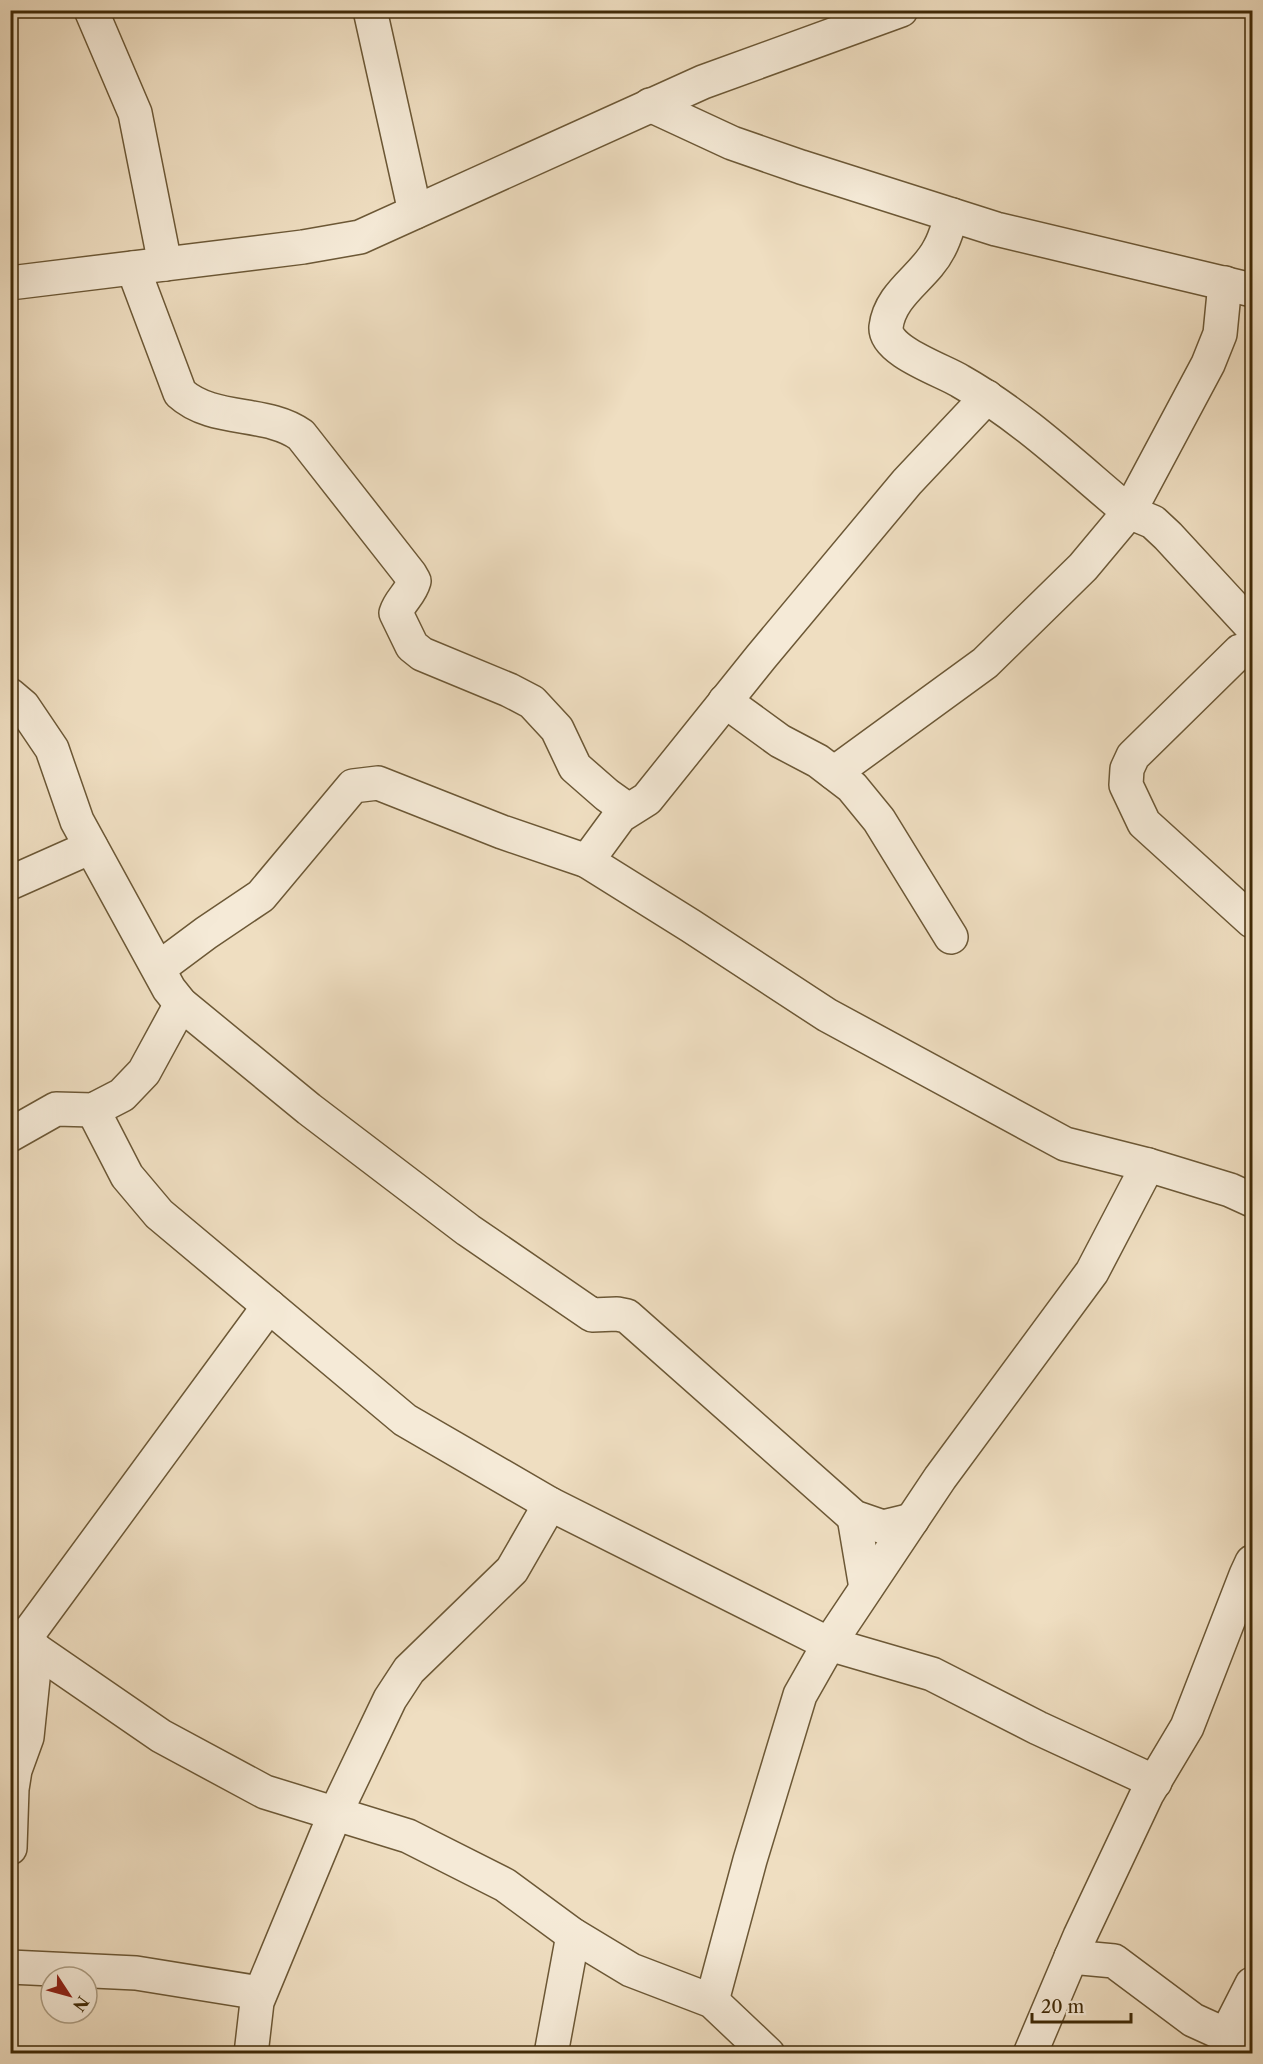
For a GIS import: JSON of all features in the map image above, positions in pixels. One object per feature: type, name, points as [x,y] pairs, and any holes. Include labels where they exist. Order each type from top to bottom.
[{"type":"street","points":[[91,10],[135,113],[149,266],[180,393],[189,401],[202,407],[282,424],[301,435],[414,581],[411,592],[398,607],[396,613],[412,646],[422,654],[532,702],[557,729],[575,767],[628,810]]},
{"type":"street","points":[[370,10],[415,212]]},
{"type":"street","points":[[10,283],[303,247],[360,237],[837,21],[901,10]]},
{"type":"street","points":[[650,105],[732,143],[996,229],[1239,286],[1208,364],[1129,512],[1083,567],[985,663],[834,773]]},
{"type":"street","points":[[952,215],[940,249],[928,266],[900,294],[888,318],[886,329],[888,338],[906,353],[959,380],[1005,409],[1129,512],[1152,522],[1168,536],[1252,627]]},
{"type":"street","points":[[587,861],[620,816],[647,800],[725,701],[907,482],[987,397]]},
{"type":"street","points":[[1252,649],[1240,651],[1133,756],[1127,769],[1126,785],[1144,823],[1252,921]]},
{"type":"street","points":[[10,695],[23,706],[52,749],[77,821],[169,990],[181,1004],[309,1109],[468,1230],[592,1315],[627,1316],[854,1517],[883,1527],[912,1520]]},
{"type":"street","points":[[725,701],[780,741],[818,761],[852,787],[879,820],[951,937]]},
{"type":"street","points":[[159,968],[261,896],[353,786],[378,783],[502,832],[587,861],[691,926],[827,1016],[1065,1144],[1148,1165],[1230,1190],[1252,1200]]},
{"type":"street","points":[[10,882],[91,847]]},
{"type":"street","points":[[10,1135],[56,1109],[93,1110],[123,1095],[144,1072],[181,1004]]},
{"type":"street","points":[[93,1110],[127,1176],[159,1214],[405,1420],[550,1504],[829,1644],[932,1674],[1038,1728],[1155,1782]]},
{"type":"street","points":[[712,2001],[753,1849],[800,1695],[829,1644],[940,1478],[1092,1272],[1148,1165]]},
{"type":"street","points":[[10,1848],[12,1789],[15,1770],[27,1737],[22,1647],[269,1306]]},
{"type":"street","points":[[251,2054],[256,2002],[335,1814],[390,1699],[409,1670],[512,1570],[550,1504]]},
{"type":"street","points":[[854,1517],[866,1588]]},
{"type":"street","points":[[1030,2054],[1090,1914],[1147,1794],[1187,1727],[1252,1562]]},
{"type":"street","points":[[22,1647],[161,1736],[266,1792],[408,1836],[505,1885],[573,1935],[631,1970],[712,2001],[768,2054]]},
{"type":"street","points":[[1090,1914],[1114,1961],[1193,2020],[1226,2035],[1252,2054]]},
{"type":"street","points":[[551,2054],[573,1935]]},
{"type":"street","points":[[1071,1957],[1114,1961]]},
{"type":"street","points":[[10,1967],[136,1973],[261,1993]]},
{"type":"street","points":[[1226,2035],[1252,1984]]}]
